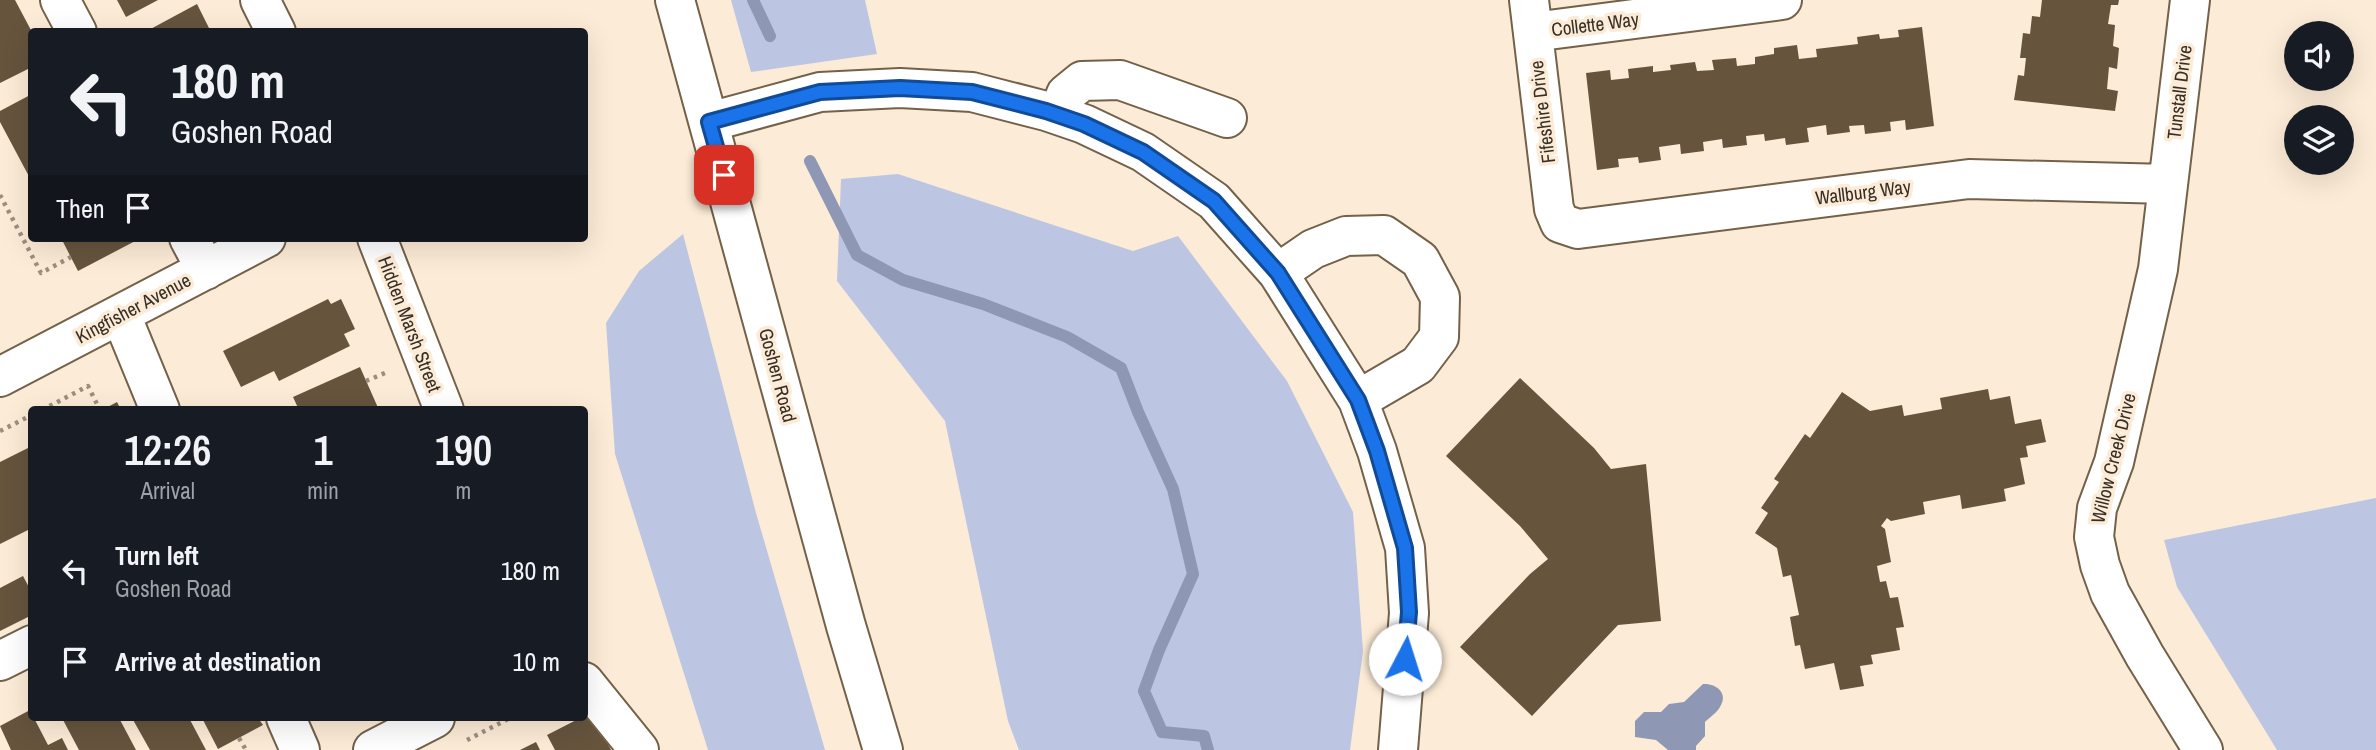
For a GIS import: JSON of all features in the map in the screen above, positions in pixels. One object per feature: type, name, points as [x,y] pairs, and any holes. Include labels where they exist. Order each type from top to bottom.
[{"type":"street","points":[[60,0],[75,28]]},
{"type":"street","points":[[260,0],[274,28]]},
{"type":"street","name":"Goshen Road","points":[[675,0],[846,626],[883,750]]},
{"type":"street","name":"Collette Way","points":[[1531,16],[1782,0]]},
{"type":"street","name":"Tunstall Drive","points":[[2168,184],[2190,0]]},
{"type":"street","name":"Fifeshire Drive","points":[[1531,16],[1554,209],[1560,223]]},
{"type":"street","points":[[1058,115],[1066,94],[1082,81],[1120,80],[1227,118]]},
{"type":"street","points":[[709,122],[820,92],[900,88],[972,92],[1084,124],[1143,152],[1214,201],[1278,273],[1358,400],[1377,451],[1405,548],[1409,612],[1398,750]]},
{"type":"street","name":"Wallburg Way","points":[[1560,223],[1578,229],[1969,178],[2168,184]]},
{"type":"street","name":"Willow Creek Drive","points":[[2168,184],[2158,269],[2114,462],[2097,508],[2094,537],[2110,593],[2203,750]]},
{"type":"street","points":[[1278,273],[1313,249],[1346,236],[1384,235],[1420,260],[1440,297],[1438,337],[1418,365],[1358,400]]},
{"type":"street","name":"Kingfisher Avenue","points":[[0,377],[121,315],[197,254],[249,242]]},
{"type":"street","name":"Hidden Marsh Street","points":[[379,242],[442,406]]},
{"type":"street","points":[[121,315],[158,406]]},
{"type":"street","points":[[0,661],[28,647]]},
{"type":"street","points":[[588,687],[639,750]]},
{"type":"street","points":[[287,721],[300,750]]},
{"type":"street","points":[[373,750],[447,731]]},
{"type":"path","points":[[0,195],[41,273],[71,257]]},
{"type":"path","points":[[366,381],[384,373],[390,385]]},
{"type":"path","points":[[50,406],[88,386],[98,406]]},
{"type":"path","points":[[0,431],[28,417]]},
{"type":"path","points":[[447,731],[495,721]]},
{"type":"path","points":[[239,738],[246,750]]},
{"type":"shaded area","points":[[731,0],[865,0],[877,54],[751,72]]},
{"type":"shaded area","points":[[898,174],[1133,251],[1178,236],[1287,381],[1353,512],[1363,651],[1350,750],[1019,750],[1008,721],[945,421],[837,281],[841,179]]},
{"type":"shaded area","points":[[683,234],[756,513],[825,750],[708,750],[615,454],[606,323],[639,271]]},
{"type":"shaded area","points":[[2376,498],[2376,750],[2277,750],[2177,587],[2164,540]]},
{"type":"shaded area","points":[[1703,684],[1719,689],[1723,700],[1718,710],[1705,722],[1705,736],[1696,746],[1696,750],[1668,750],[1656,740],[1635,737],[1635,721],[1644,712],[1661,712],[1669,704],[1684,702]]},
{"type":"building","points":[[0,0],[15,0],[30,28],[28,69],[0,83]]},
{"type":"building","points":[[117,0],[158,0],[126,17]]},
{"type":"building","points":[[2042,0],[2119,0],[2118,5],[2111,5],[2108,24],[2115,25],[2113,46],[2119,48],[2117,69],[2109,67],[2107,89],[2118,91],[2115,111],[2014,100],[2018,75],[2024,76],[2026,58],[2020,58],[2023,33],[2030,34],[2032,16],[2040,17]]},
{"type":"building","points":[[197,4],[209,28],[152,28]]},
{"type":"building","points":[[1922,27],[1934,126],[1906,130],[1905,120],[1890,122],[1891,131],[1865,134],[1864,125],[1849,126],[1850,132],[1827,135],[1826,125],[1807,128],[1809,142],[1786,145],[1785,138],[1765,141],[1764,134],[1746,136],[1747,145],[1723,148],[1722,139],[1703,142],[1704,151],[1681,154],[1680,144],[1659,147],[1661,160],[1639,163],[1638,157],[1618,159],[1619,167],[1597,170],[1586,73],[1610,70],[1611,80],[1629,78],[1628,69],[1653,66],[1653,72],[1671,70],[1670,65],[1695,62],[1697,71],[1714,70],[1712,60],[1736,58],[1737,66],[1755,64],[1755,57],[1774,54],[1774,48],[1797,45],[1799,59],[1817,57],[1816,49],[1858,44],[1857,37],[1879,34],[1880,39],[1899,37],[1898,30]]},
{"type":"building","points":[[28,96],[28,174],[0,122],[0,111]]},
{"type":"building","points":[[63,242],[133,242],[78,271]]},
{"type":"building","points":[[328,299],[331,304],[341,299],[355,329],[344,334],[350,346],[279,381],[274,371],[241,387],[223,351]]},
{"type":"building","points":[[360,367],[377,406],[297,406],[293,397]]},
{"type":"building","points":[[1520,378],[1594,448],[1611,469],[1646,464],[1661,621],[1618,625],[1532,716],[1460,647],[1530,574],[1548,559],[1520,526],[1446,456]]},
{"type":"building","points":[[1988,389],[1990,400],[2010,396],[2015,424],[2041,419],[2046,442],[2026,446],[2028,457],[2020,458],[2025,484],[2004,489],[2006,501],[1962,509],[1960,495],[1923,502],[1925,514],[1891,521],[1887,518],[1881,526],[1885,529],[1891,562],[1877,566],[1880,582],[1886,581],[1890,598],[1898,597],[1904,627],[1896,628],[1900,650],[1871,655],[1873,664],[1860,666],[1864,686],[1840,690],[1834,663],[1805,669],[1800,645],[1795,646],[1790,617],[1799,615],[1791,575],[1783,577],[1777,548],[1755,533],[1768,513],[1761,508],[1779,482],[1774,479],[1805,434],[1810,438],[1842,392],[1870,411],[1902,405],[1904,416],[1942,409],[1940,398]]},
{"type":"building","points":[[28,448],[28,530],[0,544],[0,462]]},
{"type":"building","points":[[23,576],[28,585],[28,617],[0,631],[0,588]]},
{"type":"building","points":[[28,711],[28,721],[36,721],[48,745],[62,738],[68,750],[11,750],[0,726]]},
{"type":"building","points":[[592,712],[611,750],[555,750],[547,735],[574,721],[588,721],[588,714]]},
{"type":"building","points":[[64,721],[121,721],[136,750],[79,750]]},
{"type":"building","points":[[134,721],[191,721],[206,750],[150,750]]},
{"type":"building","points":[[204,721],[260,721],[263,725],[218,749]]},
{"type":"building","points":[[536,742],[540,750],[520,750]]},
{"type":"waterway","points":[[753,0],[770,36]]},
{"type":"waterway","points":[[810,161],[857,255],[903,280],[983,304],[1067,337],[1121,368],[1173,489],[1193,574],[1144,691],[1162,732],[1204,736],[1208,750]]},
{"type":"route","points":[[724,175],[709,122],[820,92],[900,88],[972,92],[1084,124],[1143,152],[1214,201],[1278,273],[1358,400],[1377,451],[1405,548],[1409,612],[1405,659]]}]
